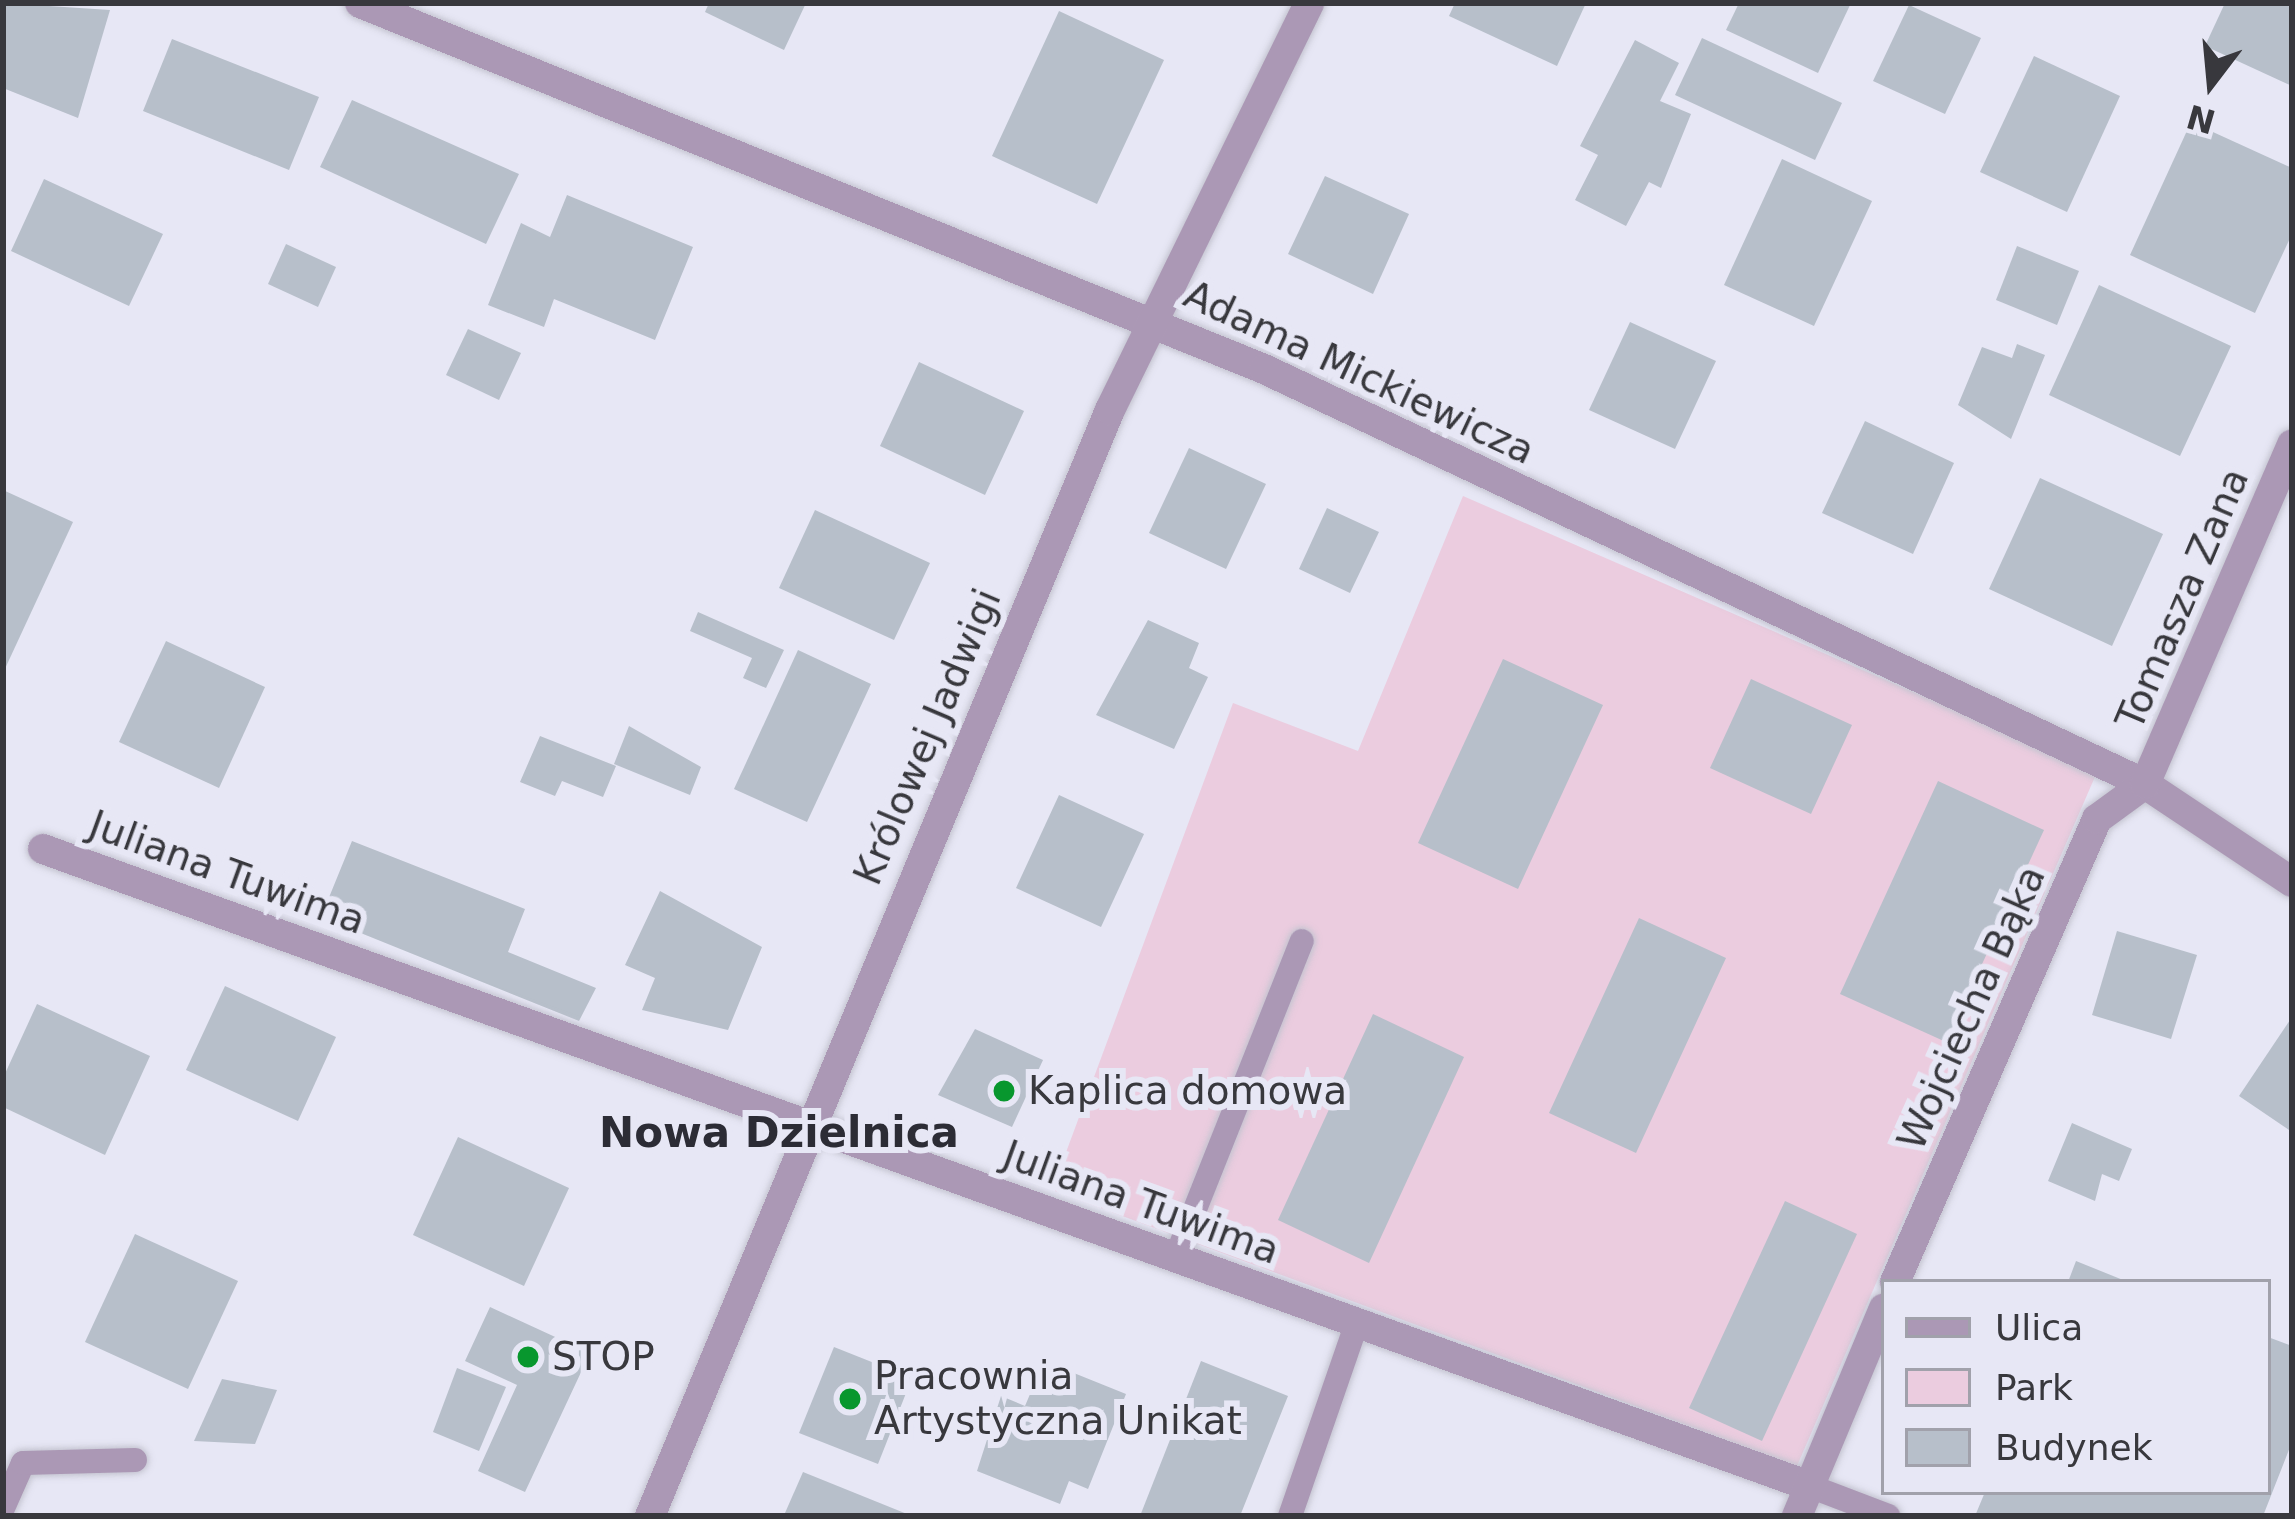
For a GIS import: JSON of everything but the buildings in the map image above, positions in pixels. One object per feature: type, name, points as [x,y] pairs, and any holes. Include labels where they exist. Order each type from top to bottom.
[{"type":"street","name":"Adama Mickiewicza","points":[[361,3],[1150,319],[2145,784],[2292,882]]},
{"type":"street","name":"Królowej Jadwigi","points":[[650,1516],[806,1123],[1150,319],[1309,3]]},
{"type":"street","name":"Tomasza Zana","points":[[2145,784],[2292,444]]},
{"type":"street","name":"Wojciecha Bąka","points":[[1896,1279],[2097,819],[2145,784]]},
{"type":"street","name":"Juliana Tuwima","points":[[43,849],[1807,1485]]},
{"type":"street","points":[[1797,1516],[1881,1315]]},
{"type":"lane","points":[[1176,1258],[1302,941]]},
{"type":"lane","points":[[1290,1516],[1357,1323]]},
{"type":"lane","points":[[3,1508],[23,1463],[135,1460]]},
{"type":"lane","points":[[1807,1485],[1888,1516]]},
{"type":"green space","points":[[1463,496],[2097,772],[1797,1466],[1052,1190],[1233,703],[1358,751]]},
{"type":"place","name":"Kaplica domowa","points":[[1004,1091]]},
{"type":"place","name":"STOP","points":[[528,1357]]},
{"type":"place","name":"Pracownia Artystyczna Unikat","points":[[850,1399]]},
{"type":"district","name":"Nowa Dzielnica","points":[[779,1133]]}]
